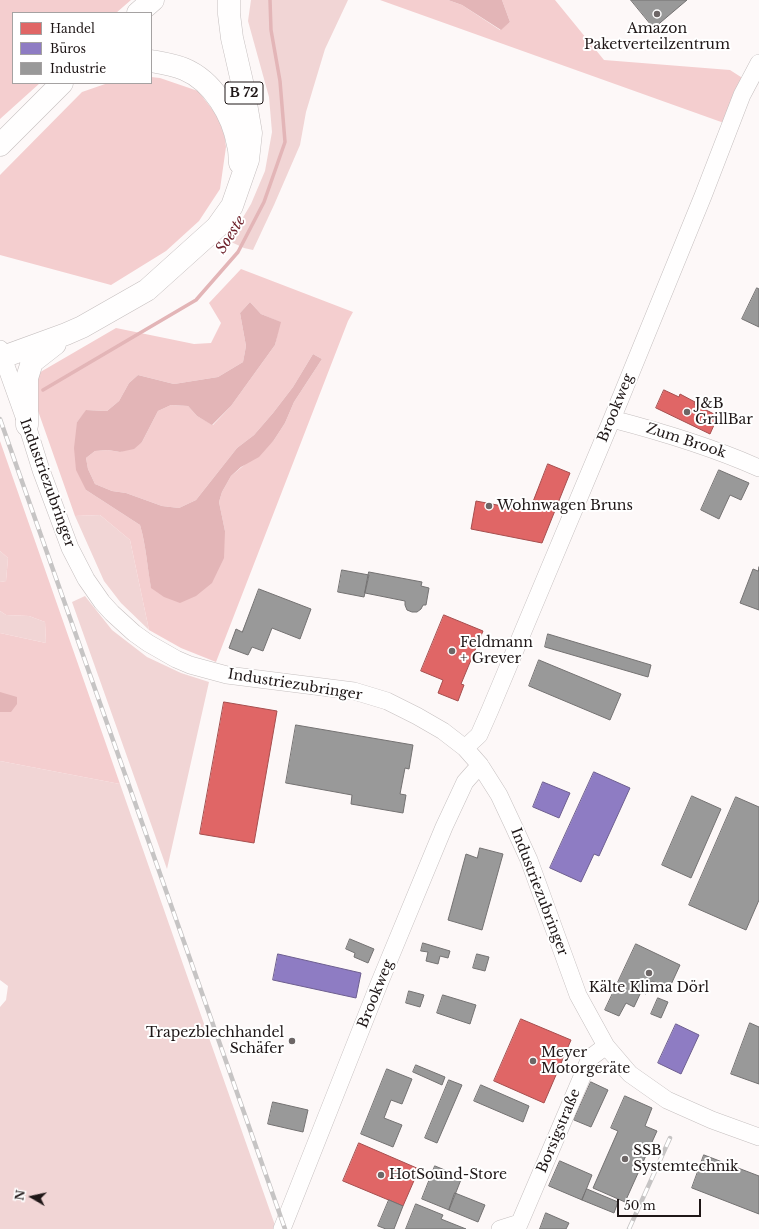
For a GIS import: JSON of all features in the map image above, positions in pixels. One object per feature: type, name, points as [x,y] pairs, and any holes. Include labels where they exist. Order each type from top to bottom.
[{"type":"highway","points":[[137,12],[142,0]]},
{"type":"highway","points":[[138,12],[153,0]]},
{"type":"highway","name":"B 72","points":[[230,0],[229,14],[232,38],[243,86],[251,132],[248,160],[240,184]]},
{"type":"highway","points":[[1,353],[66,334],[82,327],[147,290],[217,227],[232,206],[240,184],[240,163],[238,144],[230,117],[219,98],[203,81],[185,69],[165,63],[152,62]]},
{"type":"highway","points":[[0,144],[61,84]]},
{"type":"highway","points":[[44,100],[63,95],[77,84]]},
{"type":"highway","points":[[27,425],[27,378],[32,362],[66,334]]},
{"type":"street","name":"Brookweg","points":[[465,748],[479,735],[488,717],[612,419],[703,196],[742,95],[759,63]]},
{"type":"street","name":"Industriezubringer","points":[[1,353],[27,425],[40,470],[78,566],[102,602],[122,623],[134,634],[176,659],[208,671],[226,675],[354,691],[387,701],[443,731],[465,748],[480,765],[499,795],[529,860],[578,996],[606,1046],[630,1074],[667,1100],[712,1120],[759,1137]]},
{"type":"street","name":"Zum Brook","points":[[612,419],[674,436],[730,455],[759,468]]},
{"type":"street","name":"Brookweg","points":[[282,1229],[379,984],[444,827],[465,782],[480,765]]},
{"type":"street","name":"Borsigstraße","points":[[500,1229],[518,1226],[590,1058],[606,1046]]},
{"type":"shaded area","points":[[0,0],[131,0],[117,12],[12,12],[12,84],[39,84],[0,119]]},
{"type":"shaded area","points":[[251,0],[348,0],[325,49],[306,112],[300,145],[253,250],[244,248],[229,241],[251,204],[265,171],[272,132],[269,97],[248,21]]},
{"type":"shaded area","points":[[380,0],[448,0],[462,5],[500,30],[510,22],[502,0],[555,0],[604,60],[730,70],[744,79],[724,123]]},
{"type":"shaded area","points":[[448,0],[502,0],[510,22],[501,30],[462,5]]},
{"type":"shaded area","points":[[152,77],[160,78],[198,91],[223,123],[226,147],[220,189],[199,221],[166,251],[111,285],[0,255],[0,175],[82,92],[105,84],[152,84]]},
{"type":"shaded area","points":[[241,269],[353,312],[348,321],[216,662],[181,648],[149,630],[130,540],[100,515],[75,516],[37,408],[37,374],[116,328],[194,344],[211,343],[221,323],[209,303]],"holes":[[[250,302],[261,314],[280,322],[275,345],[231,406],[213,425],[197,416],[188,406],[171,405],[158,411],[142,442],[120,452],[108,450],[95,451],[86,458],[88,469],[95,484],[112,491],[126,493],[162,506],[179,508],[196,500],[237,448],[254,435],[293,387],[313,354],[322,359],[294,402],[285,423],[274,440],[231,476],[222,492],[219,502],[225,531],[151,587],[140,525],[86,490],[77,422],[87,410],[107,411],[119,401],[129,383],[138,375],[174,384],[218,377],[243,362],[246,346],[240,313]]]},
{"type":"shaded area","points":[[250,302],[261,314],[281,322],[275,345],[231,406],[212,425],[197,416],[188,406],[171,405],[158,411],[142,442],[134,449],[120,452],[108,450],[95,451],[86,458],[88,469],[95,484],[112,491],[126,493],[162,506],[179,508],[196,500],[237,448],[254,435],[293,387],[313,354],[322,359],[294,402],[285,423],[274,440],[259,457],[241,467],[231,476],[222,492],[219,502],[225,531],[224,558],[212,583],[196,596],[180,603],[164,597],[151,588],[140,525],[86,490],[76,470],[74,448],[77,422],[86,410],[107,411],[119,401],[129,383],[138,375],[174,384],[218,377],[243,362],[246,346],[240,313]]},
{"type":"shaded area","points":[[0,441],[120,784],[0,761],[0,633],[46,643],[45,622],[29,616],[6,615],[0,611],[0,582],[6,581],[8,558],[0,551]]},
{"type":"shaded area","points":[[100,515],[130,540],[149,630],[121,603],[104,581],[75,516]]},
{"type":"shaded area","points":[[0,551],[8,558],[6,581],[0,582]]},
{"type":"shaded area","points":[[85,596],[112,630],[147,657],[181,673],[209,682],[167,869],[72,602]]},
{"type":"shaded area","points":[[0,611],[6,615],[29,616],[45,622],[46,643],[0,633]]},
{"type":"shaded area","points":[[0,692],[17,697],[17,704],[11,712],[0,712]]},
{"type":"shaded area","points":[[0,761],[120,784],[276,1229],[0,1229],[0,1007],[6,1000],[8,986],[0,980]]},
{"type":"building: Handel","name":"J&B GrillBar","points":[[664,390],[679,397],[680,394],[695,402],[694,404],[718,416],[710,434],[656,408]]},
{"type":"building: Handel","name":"Wohnwagen Bruns","points":[[548,464],[570,473],[542,543],[471,529],[476,501],[529,511]]},
{"type":"building: Handel","name":"Feldmann + Grever","points":[[444,615],[483,631],[461,684],[464,685],[458,701],[438,693],[443,680],[421,671]]},
{"type":"building: Handel","points":[[224,702],[277,711],[254,843],[200,834]]},
{"type":"building: Handel","name":"Meyer Motorgeräte","points":[[521,1019],[571,1040],[544,1103],[494,1081]]},
{"type":"building: Handel","name":"HotSound-Store","points":[[359,1143],[419,1169],[403,1206],[343,1181]]},
{"type":"building: Büros","points":[[594,772],[630,788],[599,856],[594,854],[581,882],[550,868]]},
{"type":"building: Büros","points":[[543,782],[570,793],[559,818],[533,807]]},
{"type":"building: Büros","points":[[278,954],[361,973],[356,998],[273,980]]},
{"type":"building: Büros","points":[[676,1024],[699,1035],[681,1074],[658,1063]]},
{"type":"building: Industrie","name":"Amazon Paketverteilzentrum","points":[[631,0],[687,0],[654,28]]},
{"type":"building: Industrie","points":[[757,288],[759,289],[759,327],[742,319]]},
{"type":"building: Industrie","points":[[719,470],[749,483],[741,500],[730,495],[719,519],[701,510]]},
{"type":"building: Industrie","points":[[759,567],[759,610],[740,603],[753,569],[758,571]]},
{"type":"building: Industrie","points":[[342,570],[369,575],[364,597],[338,592]]},
{"type":"building: Industrie","points":[[369,572],[422,582],[421,586],[429,588],[426,605],[423,605],[417,612],[412,612],[407,610],[405,601],[365,593]]},
{"type":"building: Industrie","points":[[259,589],[311,609],[300,639],[272,628],[263,651],[252,647],[248,655],[229,648],[236,629],[242,632]]},
{"type":"building: Industrie","points":[[548,634],[651,665],[648,677],[545,647]]},
{"type":"building: Industrie","points":[[539,660],[621,694],[610,720],[529,686]]},
{"type":"building: Industrie","points":[[296,725],[413,745],[409,769],[405,768],[400,794],[406,795],[403,813],[351,804],[352,795],[286,783]]},
{"type":"building: Industrie","points":[[692,796],[721,809],[691,878],[662,865]]},
{"type":"building: Industrie","points":[[736,797],[759,807],[759,900],[746,930],[689,905]]},
{"type":"building: Industrie","points":[[480,848],[503,854],[482,930],[448,920],[466,854],[477,858]]},
{"type":"building: Industrie","points":[[350,939],[374,949],[368,963],[354,957],[355,953],[346,949]]},
{"type":"building: Industrie","points":[[423,943],[450,951],[448,958],[440,956],[438,964],[426,961],[428,952],[421,951]]},
{"type":"building: Industrie","name":"Kälte Klima Dörl","points":[[636,944],[680,965],[669,989],[652,981],[646,994],[641,992],[634,1007],[626,1003],[619,1016],[605,1010]]},
{"type":"building: Industrie","points":[[477,954],[489,957],[485,971],[473,968]]},
{"type":"building: Industrie","points":[[409,991],[424,995],[420,1007],[406,1003]]},
{"type":"building: Industrie","points":[[443,995],[476,1005],[470,1024],[437,1013]]},
{"type":"building: Industrie","points":[[658,998],[668,1002],[661,1018],[651,1014]]},
{"type":"building: Industrie","points":[[750,1023],[759,1027],[759,1084],[731,1074]]},
{"type":"building: Industrie","points":[[416,1065],[445,1077],[442,1085],[413,1072]]},
{"type":"building: Industrie","points":[[387,1069],[412,1079],[402,1104],[391,1100],[384,1118],[402,1125],[393,1147],[361,1134]]},
{"type":"building: Industrie","points":[[449,1080],[462,1085],[437,1143],[425,1138]]},
{"type":"building: Industrie","points":[[591,1082],[608,1090],[591,1127],[574,1120]]},
{"type":"building: Industrie","points":[[481,1085],[529,1106],[523,1122],[474,1101]]},
{"type":"building: Industrie","name":"SSB Systemtechnik","points":[[625,1096],[652,1108],[645,1126],[657,1131],[625,1202],[593,1188],[618,1131],[611,1128]]},
{"type":"building: Industrie","points":[[273,1102],[308,1110],[303,1132],[268,1124]]},
{"type":"building: Industrie","points":[[704,1155],[759,1176],[759,1214],[692,1188]]},
{"type":"building: Industrie","points":[[560,1161],[592,1175],[582,1200],[549,1186]]},
{"type":"building: Industrie","points":[[435,1166],[462,1177],[449,1210],[422,1199]]},
{"type":"building: Industrie","points":[[587,1189],[618,1202],[614,1213],[582,1200]]},
{"type":"building: Industrie","points":[[455,1193],[485,1205],[478,1222],[449,1210]]},
{"type":"building: Industrie","points":[[389,1200],[403,1206],[394,1229],[386,1229],[378,1226]]},
{"type":"building: Industrie","points":[[416,1204],[443,1215],[441,1219],[466,1229],[406,1229]]},
{"type":"building: Industrie","points":[[546,1213],[569,1223],[566,1229],[540,1229]]},
{"type":"waterway","name":"Soeste","points":[[43,390],[196,300],[238,252],[264,202],[285,142],[280,81],[271,30],[270,0]]},
{"type":"railway","points":[[0,419],[285,1229]]},
{"type":"railway","points":[[629,1229],[670,1138]]},
{"type":"place","name":"Amazon Paketverteilzentrum","points":[[657,14]]},
{"type":"place","name":"J&B GrillBar","points":[[687,412]]},
{"type":"place","name":"Wohnwagen Bruns","points":[[489,506]]},
{"type":"place","name":"Feldmann + Grever","points":[[452,651]]},
{"type":"place","name":"Kälte Klima Dörl","points":[[649,973]]},
{"type":"place","name":"Trapezblechhandel Schäfer","points":[[292,1041]]},
{"type":"place","name":"Meyer Motorgeräte","points":[[533,1061]]},
{"type":"place","name":"SSB Systemtechnik","points":[[625,1159]]},
{"type":"place","name":"HotSound-Store","points":[[381,1175]]}]
